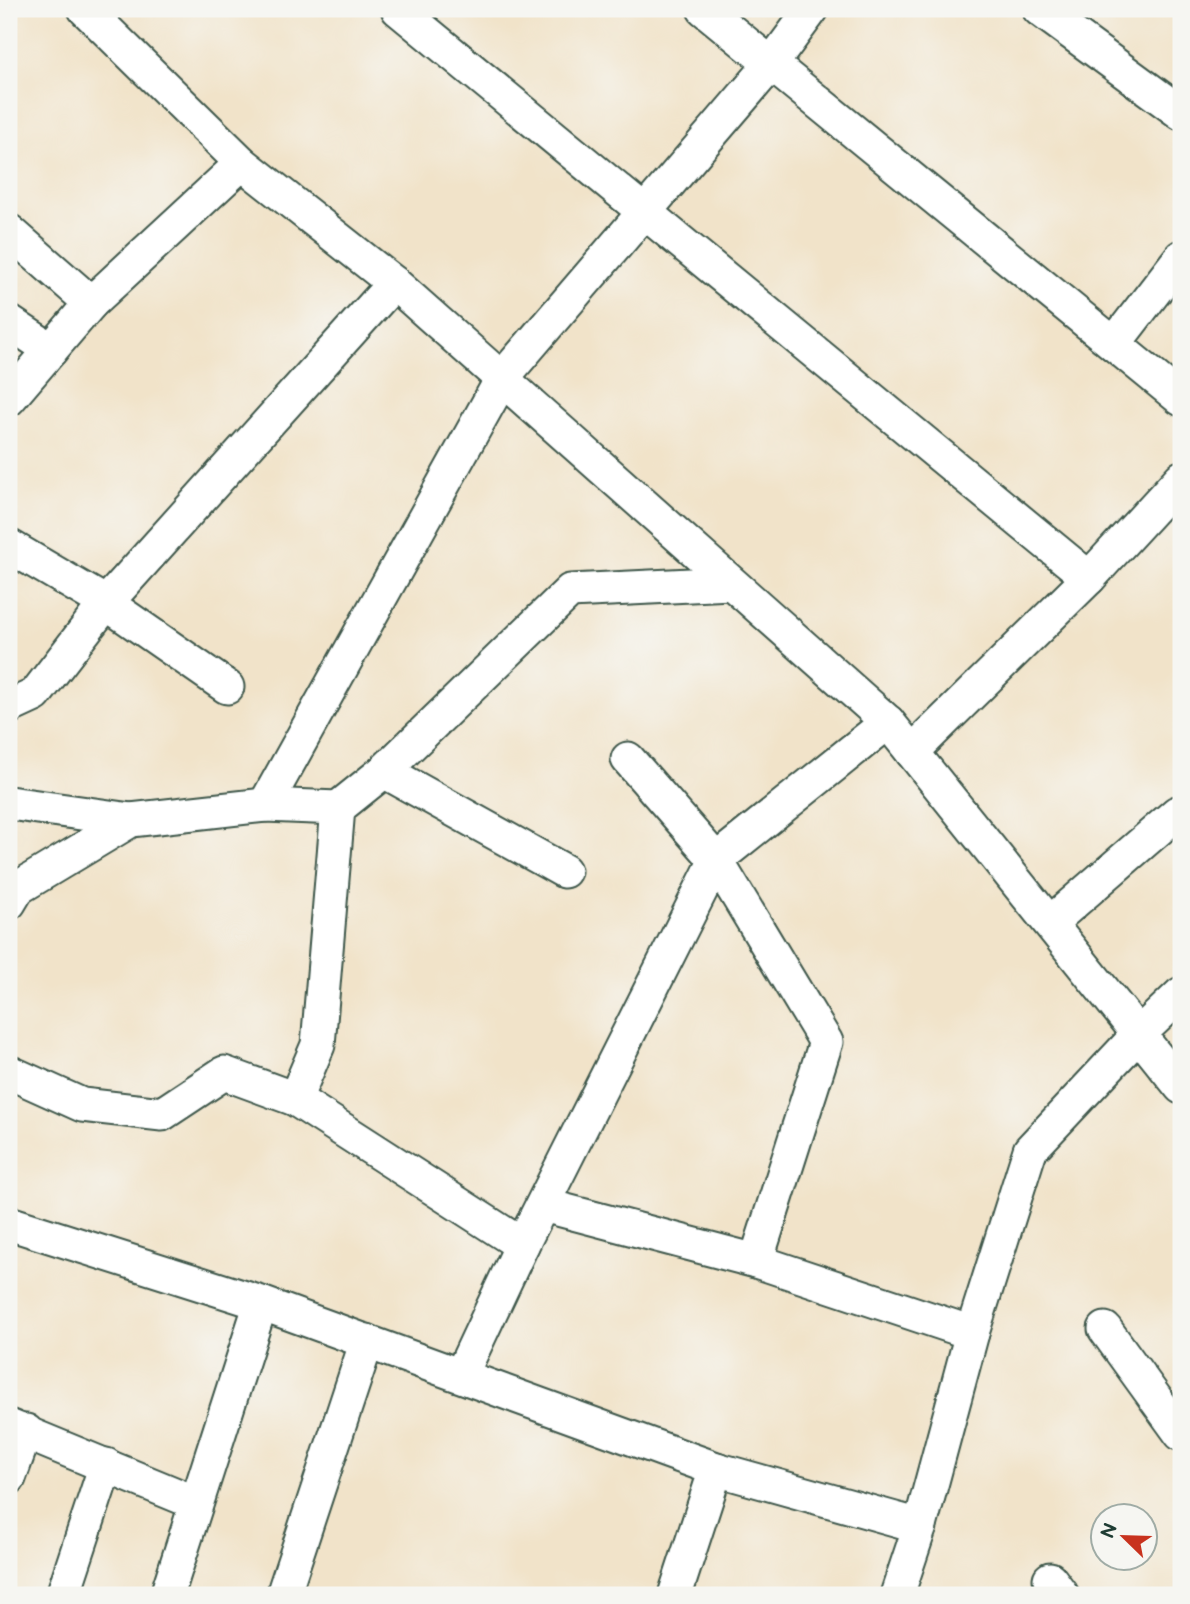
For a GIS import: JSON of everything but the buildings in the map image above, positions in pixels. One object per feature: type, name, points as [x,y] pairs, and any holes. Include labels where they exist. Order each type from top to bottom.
[{"type":"street","points":[[85,9],[242,163],[394,283],[503,377],[888,722],[1181,1087]]},
{"type":"street","points":[[398,9],[1089,578]]},
{"type":"street","points":[[704,9],[1181,399]]},
{"type":"street","points":[[265,805],[503,377],[772,63],[811,9]]},
{"type":"street","points":[[1039,9],[1181,113]]},
{"type":"street","points":[[9,399],[91,303],[242,163]]},
{"type":"street","points":[[9,231],[91,303]]},
{"type":"street","points":[[1114,344],[1181,257]]},
{"type":"street","points":[[9,707],[35,695],[106,603],[394,283]]},
{"type":"street","points":[[9,322],[51,350]]},
{"type":"street","points":[[912,752],[1089,578],[1181,478]]},
{"type":"street","points":[[9,546],[106,603],[227,687]]},
{"type":"street","points":[[9,803],[131,820],[265,805],[338,808],[384,771],[570,592],[731,583]]},
{"type":"street","points":[[461,1375],[522,1245],[716,860],[888,722]]},
{"type":"street","points":[[628,759],[716,860],[825,1042],[756,1261]]},
{"type":"street","points":[[384,771],[564,871]]},
{"type":"street","points":[[295,1099],[318,1045],[338,808]]},
{"type":"street","points":[[1050,923],[1177,813]]},
{"type":"street","points":[[12,892],[131,820]]},
{"type":"street","points":[[897,1595],[920,1526],[972,1333],[1030,1150],[1139,1034],[1181,994]]},
{"type":"street","points":[[9,1072],[82,1105],[162,1114],[224,1073],[295,1099],[522,1245]]},
{"type":"street","points":[[542,1205],[756,1261],[972,1333]]},
{"type":"street","points":[[9,1223],[261,1303],[716,1469],[920,1526]]},
{"type":"street","points":[[167,1595],[261,1303]]},
{"type":"street","points":[[1105,1329],[1181,1434]]},
{"type":"street","points":[[283,1595],[368,1341]]},
{"type":"street","points":[[9,1478],[17,1429],[196,1503]]},
{"type":"street","points":[[62,1595],[106,1465]]},
{"type":"street","points":[[676,1595],[716,1469]]}]
